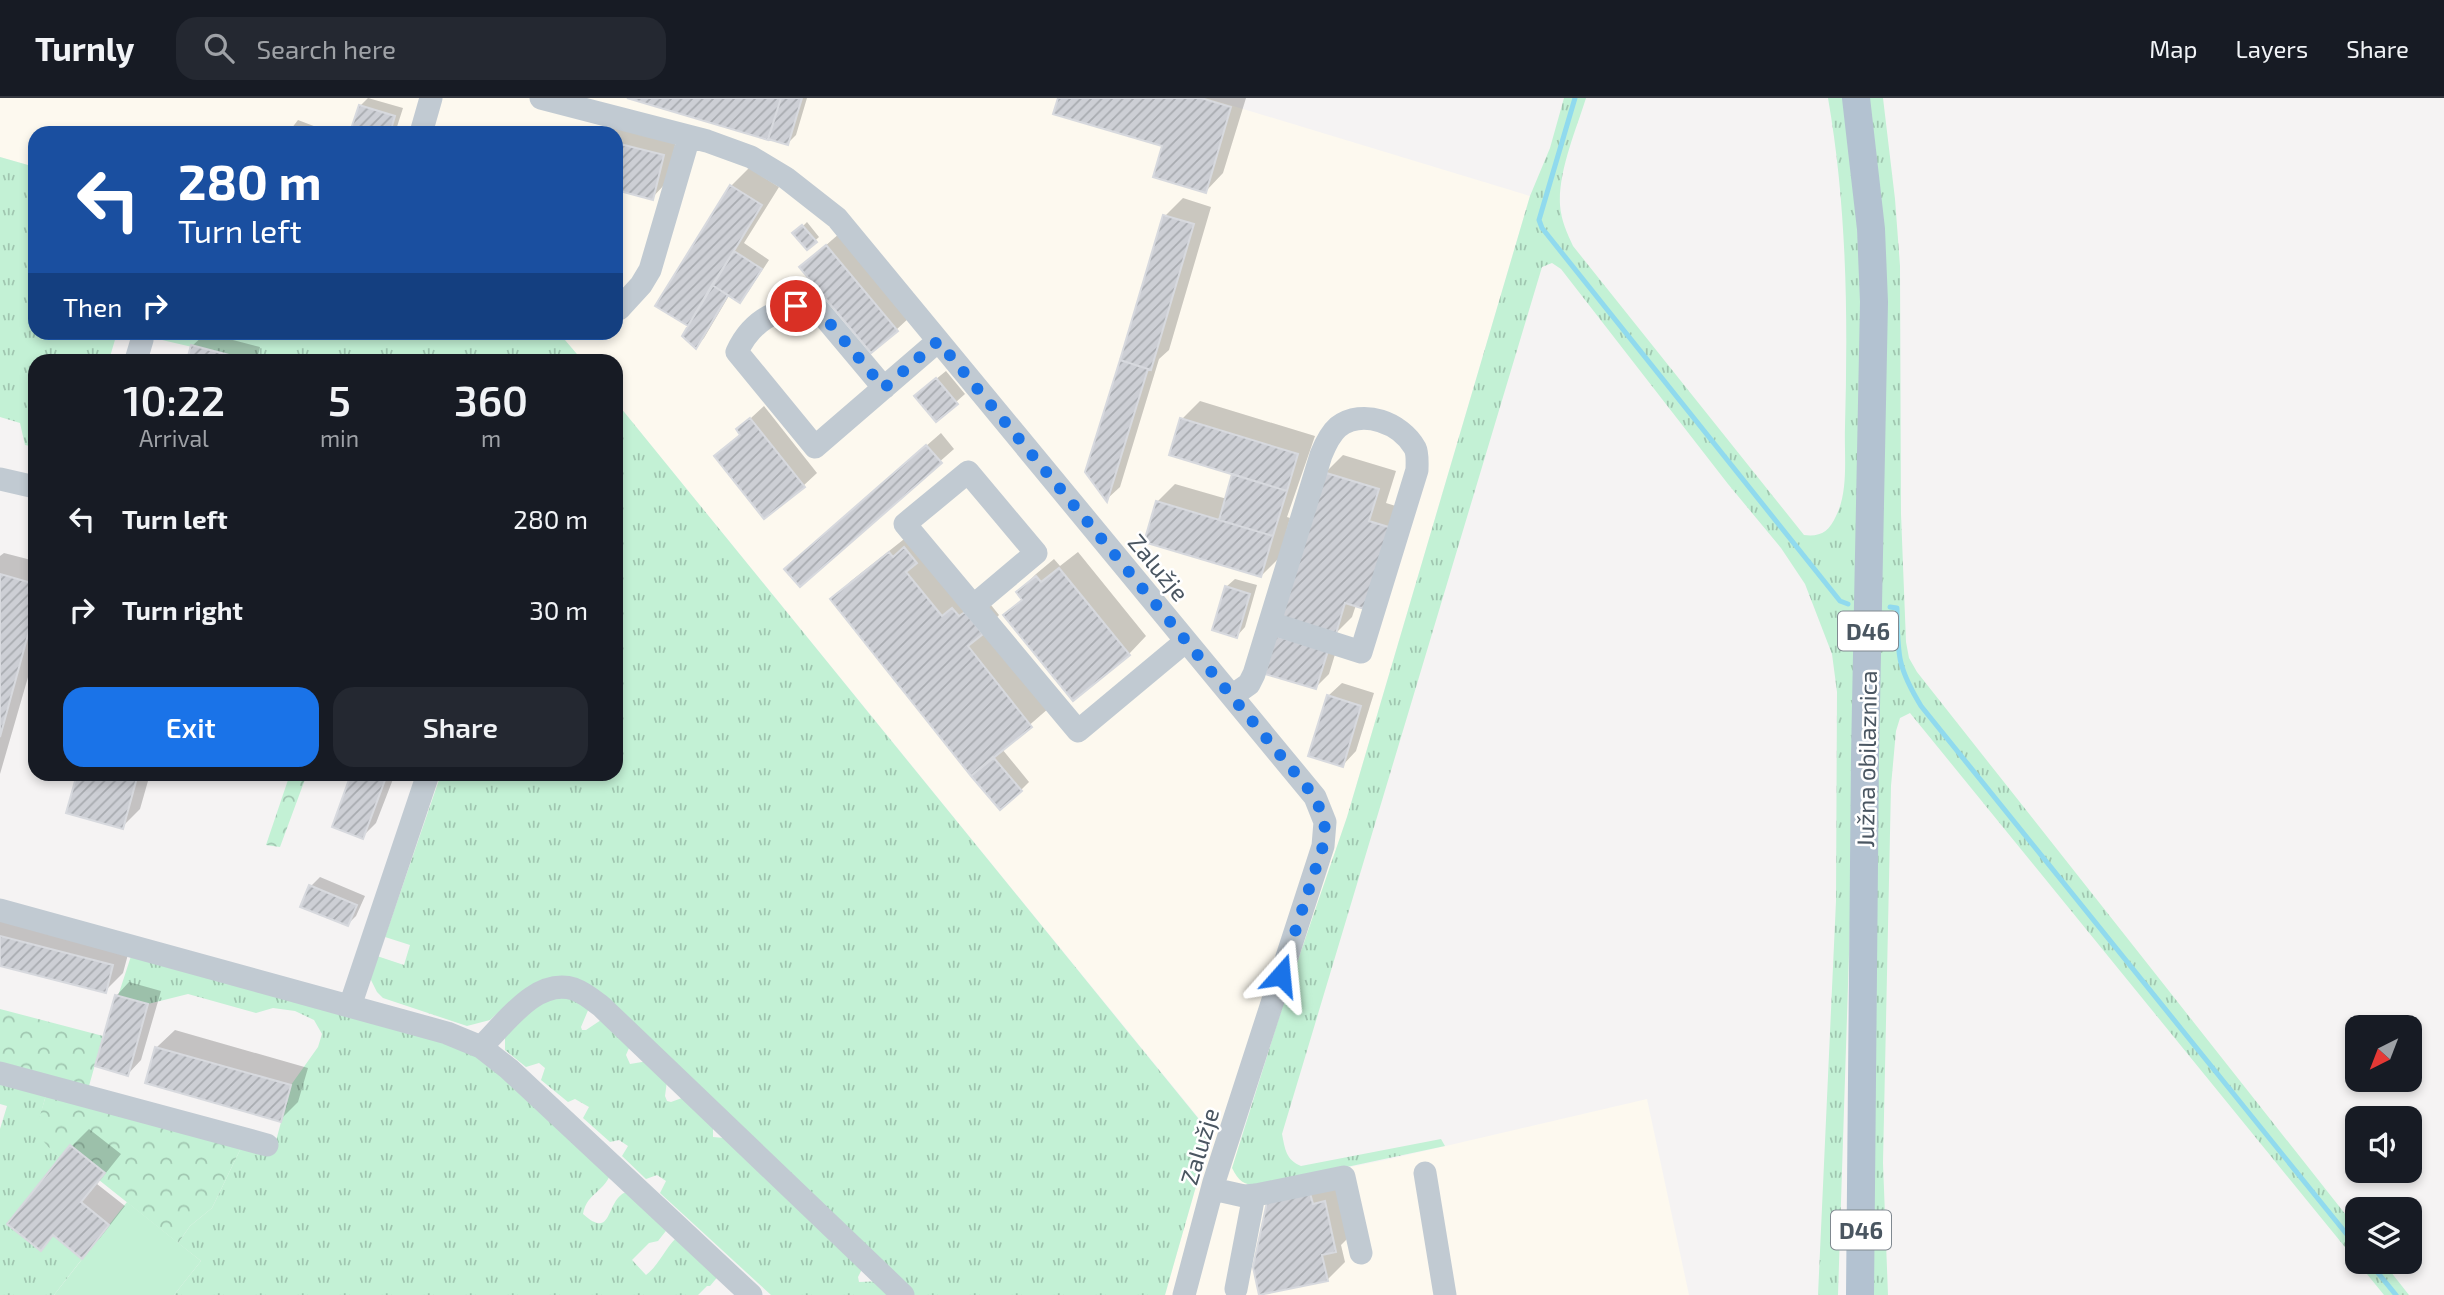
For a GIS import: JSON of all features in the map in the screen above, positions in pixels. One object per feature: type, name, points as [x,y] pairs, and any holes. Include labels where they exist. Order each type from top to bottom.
[{"type":"main road","name":"Južna obilaznica","points":[[1856,98],[1871,229],[1874,302],[1865,743],[1860,1295]]},
{"type":"street","points":[[423,126],[431,98]]},
{"type":"street","name":"Zalužje","points":[[541,98],[689,137],[751,157],[786,178],[837,218],[1315,797],[1325,822],[1323,846],[1213,1189],[1184,1295]]},
{"type":"street","points":[[623,305],[641,285],[650,270],[689,137]]},
{"type":"street","points":[[884,388],[816,307],[796,306],[759,322],[744,336],[737,352],[815,447],[884,388],[938,341]]},
{"type":"street","points":[[1231,696],[1249,684],[1254,674],[1326,441],[1338,427],[1353,420],[1371,417],[1398,429],[1416,450],[1417,470],[1361,652],[1270,623]]},
{"type":"street","points":[[973,606],[1036,554],[968,472],[905,524],[973,606],[1078,731],[1186,641]]},
{"type":"street","points":[[0,479],[28,485]]},
{"type":"street","points":[[350,1006],[426,781]]},
{"type":"street","points":[[0,910],[447,1033],[481,1047],[611,1163],[751,1295]]},
{"type":"street","points":[[481,1047],[525,1003],[546,989],[556,987],[584,993],[602,1007],[903,1295]]},
{"type":"street","points":[[0,1073],[267,1145]]},
{"type":"street","points":[[1425,1173],[1445,1295]]},
{"type":"street","points":[[1213,1189],[1244,1196],[1344,1177],[1361,1253]]},
{"type":"street","points":[[1236,1289],[1254,1195]]},
{"type":"shaded area","points":[[0,98],[1207,98],[1530,196],[1347,817],[1246,1118],[1233,1168],[1272,1183],[1390,1159],[1647,1099],[1689,1295],[1165,1295],[1211,1133],[623,411],[623,354],[577,354],[565,340],[623,340],[623,126],[28,126],[28,165],[0,157]]},
{"type":"green space","points":[[1564,98],[1586,98],[1568,151],[1560,192],[1562,216],[1573,246],[1804,535],[1810,535],[1823,532],[1836,516],[1843,495],[1845,472],[1845,262],[1839,180],[1828,98],[1843,98],[1853,171],[1861,278],[1862,552],[1838,1295],[1818,1295],[1836,901],[1837,692],[1832,654],[1805,584],[1781,548],[1561,269],[1552,263],[1542,267],[1282,1134],[1289,1157],[1301,1166],[1441,1139],[1445,1146],[1272,1183],[1244,1183],[1232,1168],[1288,989],[1347,817],[1530,196],[1550,148]]},
{"type":"green space","points":[[1865,98],[1883,98],[1900,266],[1901,514],[1906,642],[1909,658],[1917,672],[2345,1214],[2345,1247],[1910,713],[1900,718],[1896,731],[1891,786],[1883,1163],[1888,1295],[1874,1295]]},
{"type":"green space","points":[[0,157],[28,165],[28,340],[115,340],[111,354],[28,354],[28,446],[25,445],[20,423],[0,417]]},
{"type":"green space","points":[[162,340],[565,340],[577,354],[222,354]]},
{"type":"green space","points":[[623,411],[1211,1134],[1165,1295],[913,1295],[586,987],[502,1009],[490,1020],[467,1026],[383,998],[377,992],[370,978],[377,956],[404,965],[410,945],[385,937],[439,781],[623,781]]},
{"type":"green space","points":[[288,781],[304,781],[280,847],[266,845]]},
{"type":"green space","points":[[132,953],[427,1033],[488,1061],[612,1170],[609,1178],[588,1201],[583,1214],[592,1221],[603,1222],[616,1200],[631,1190],[669,1227],[658,1241],[649,1243],[632,1260],[646,1275],[676,1238],[720,1274],[698,1295],[174,1295],[201,1261],[178,1243],[190,1226],[212,1208],[241,1148],[273,1152],[291,1085],[318,1047],[322,1034],[314,1020],[295,1011],[273,1008],[256,1013],[188,994],[148,1004],[118,996]]},
{"type":"green space","points":[[564,990],[589,1008],[582,1030],[601,1020],[632,1041],[626,1055],[630,1064],[648,1061],[667,1081],[667,1101],[682,1098],[713,1127],[713,1137],[724,1138],[862,1269],[859,1282],[884,1281],[900,1295],[771,1295],[660,1193],[666,1181],[657,1175],[646,1179],[622,1156],[628,1146],[619,1140],[610,1142],[583,1118],[589,1107],[575,1099],[568,1102],[541,1080],[545,1068],[539,1063],[526,1067],[505,1050],[505,1033],[509,1022]]},
{"type":"green space","points":[[0,1009],[103,1036],[89,1086],[0,1062]]},
{"type":"green space","points":[[0,1082],[46,1095],[40,1130],[46,1143],[60,1158],[7,1224],[40,1251],[53,1235],[82,1259],[54,1295],[0,1295],[0,1129],[7,1106],[0,1104]]},
{"type":"green space","points":[[46,1095],[241,1148],[212,1208],[190,1226],[178,1243],[99,1180],[104,1173],[71,1146],[60,1158],[45,1143],[39,1124]]},
{"type":"green space","points":[[127,1202],[201,1261],[174,1295],[54,1295]]},
{"type":"green space","points":[[2367,1274],[2392,1274],[2409,1295],[2384,1295]]},
{"type":"building","points":[[627,98],[781,98],[768,140]]},
{"type":"building","points":[[781,98],[802,98],[788,145],[768,139]]},
{"type":"building","points":[[1058,98],[1201,98],[1231,107],[1206,193],[1153,177],[1162,146],[1053,114]]},
{"type":"building","points":[[359,105],[395,116],[392,126],[352,126]]},
{"type":"building","points":[[623,145],[664,155],[653,200],[623,192]]},
{"type":"building","points":[[730,185],[762,205],[688,326],[655,306]]},
{"type":"building","points":[[1163,215],[1194,224],[1151,370],[1120,360]]},
{"type":"building","points":[[802,225],[817,242],[807,250],[792,233]]},
{"type":"building","points":[[826,245],[898,331],[871,353],[799,267]]},
{"type":"building","points":[[734,251],[762,269],[740,303],[712,285]]},
{"type":"building","points":[[712,285],[728,295],[696,349],[682,336]]},
{"type":"building","points":[[191,345],[225,354],[189,354]]},
{"type":"building","points":[[1120,360],[1148,369],[1107,502],[1085,472]]},
{"type":"building","points":[[936,378],[958,404],[936,422],[914,396]]},
{"type":"building","points":[[750,418],[805,487],[764,519],[714,456],[740,435],[736,429]]},
{"type":"building","points":[[1180,418],[1298,454],[1287,491],[1169,455]]},
{"type":"building","points":[[926,445],[942,463],[800,587],[784,569]]},
{"type":"building","points":[[1323,472],[1379,489],[1369,521],[1395,529],[1371,611],[1345,603],[1335,637],[1279,620]]},
{"type":"building","points":[[1232,474],[1287,491],[1273,536],[1219,520]]},
{"type":"building","points":[[1156,501],[1273,536],[1261,577],[1144,542]]},
{"type":"building","points":[[904,547],[917,563],[906,572],[942,616],[952,608],[959,616],[965,612],[983,634],[968,646],[1032,727],[971,776],[830,599],[889,552],[893,557]]},
{"type":"building","points":[[1059,568],[1130,655],[1073,701],[1003,615],[1022,600],[1016,592],[1036,576],[1041,582]]},
{"type":"building","points":[[0,574],[28,582],[28,635],[0,737]]},
{"type":"building","points":[[1225,586],[1250,594],[1237,638],[1212,630]]},
{"type":"building","points":[[1276,636],[1328,651],[1316,689],[1265,674]]},
{"type":"building","points":[[1327,695],[1361,706],[1343,767],[1308,756]]},
{"type":"building","points":[[993,757],[1022,791],[1000,810],[971,776]]},
{"type":"building","points":[[75,781],[136,781],[123,829],[66,813]]},
{"type":"building","points":[[348,781],[385,781],[363,839],[332,827]]},
{"type":"building","points":[[309,885],[357,905],[348,926],[300,907]]},
{"type":"building","points":[[0,936],[113,965],[106,993],[0,966]]},
{"type":"building","points":[[115,995],[148,1004],[128,1076],[95,1066]]},
{"type":"building","points":[[155,1047],[291,1085],[281,1122],[145,1083]]},
{"type":"building","points":[[70,1145],[105,1173],[81,1202],[109,1225],[82,1259],[53,1235],[41,1251],[7,1224]]},
{"type":"building","points":[[1310,1193],[1313,1204],[1325,1201],[1336,1252],[1322,1255],[1328,1281],[1259,1295],[1253,1267],[1267,1202]]},
{"type":"waterway","points":[[1575,98],[1539,220],[1542,228],[1840,601],[1848,604]]},
{"type":"waterway","points":[[1890,607],[1897,608],[1900,659],[1907,680],[1921,706],[2345,1232]]},
{"type":"waterway","points":[[2379,1274],[2396,1295]]},
{"type":"route","points":[[796,306],[816,307],[884,388],[938,341],[1315,797],[1325,822],[1323,846],[1281,975]]}]
